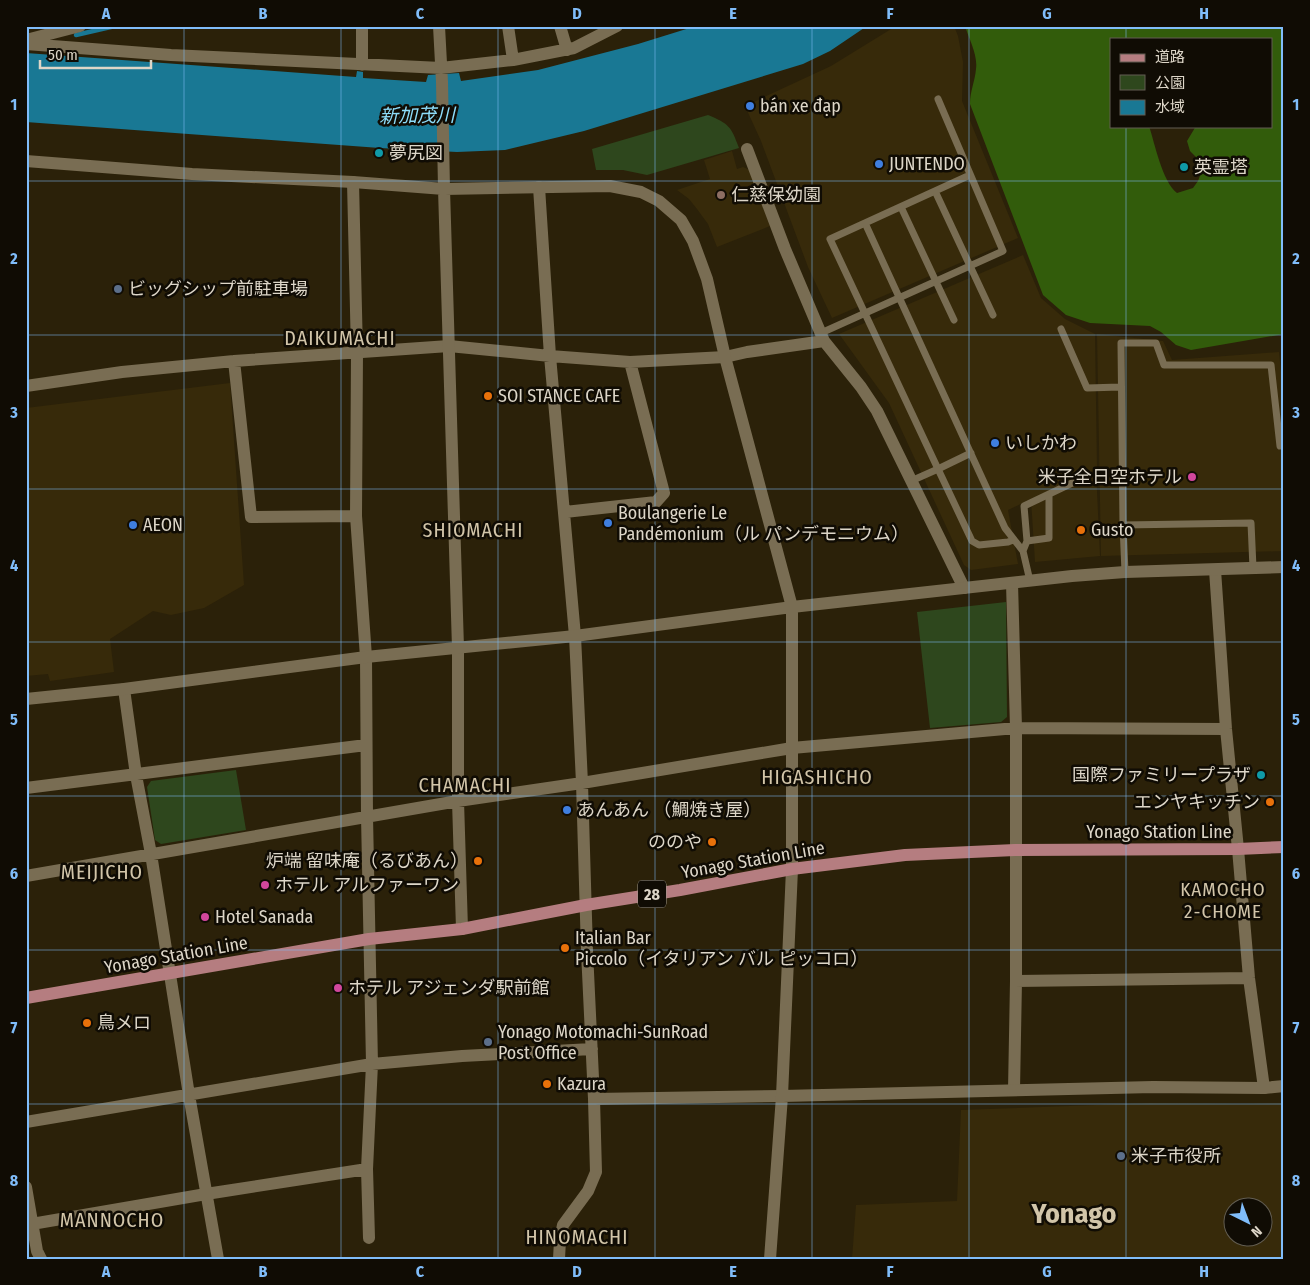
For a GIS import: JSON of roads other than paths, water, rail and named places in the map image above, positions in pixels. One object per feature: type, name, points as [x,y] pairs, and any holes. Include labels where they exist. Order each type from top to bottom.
[{"type":"main road","name":"Yonago Station Line","points":[[26,998],[369,939],[462,929],[792,869],[906,855],[1015,850],[1284,847]]},
{"type":"street","points":[[26,40],[80,26]]},
{"type":"street","points":[[362,26],[362,65]]},
{"type":"street","points":[[439,26],[458,648],[458,801],[462,929]]},
{"type":"street","points":[[508,26],[513,60]]},
{"type":"street","points":[[560,26],[567,50]]},
{"type":"street","points":[[26,44],[171,55],[441,68],[513,60],[567,50],[617,26]]},
{"type":"street","points":[[747,149],[785,249],[822,337],[877,410],[964,588]]},
{"type":"street","points":[[26,161],[192,174],[353,182],[444,189],[610,186],[641,192],[659,201],[681,220],[693,241],[707,280],[725,358],[792,607],[792,869],[782,1096],[770,1259]]},
{"type":"street","points":[[353,182],[357,353],[356,516],[366,657],[372,1064],[367,1169],[369,1238]]},
{"type":"street","points":[[539,187],[550,356],[575,636],[596,1172],[588,1191],[563,1225],[559,1259]]},
{"type":"street","points":[[26,386],[122,372],[234,361],[449,346],[630,362],[725,358],[822,337]]},
{"type":"street","points":[[234,361],[251,517],[356,516]]},
{"type":"street","points":[[564,512],[656,502],[664,493],[630,362]]},
{"type":"street","points":[[26,699],[124,689],[366,657],[575,636],[792,607],[1072,576],[1124,572],[1284,567]]},
{"type":"street","points":[[1215,570],[1226,729],[1249,978],[1264,1088]]},
{"type":"street","points":[[1012,583],[1016,728],[1014,1090]]},
{"type":"street","points":[[124,689],[136,775],[151,854],[189,1095],[218,1259]]},
{"type":"street","points":[[26,876],[367,816],[792,748],[1016,728],[1226,729]]},
{"type":"street","points":[[26,788],[366,744]]},
{"type":"street","points":[[1016,981],[1249,978]]},
{"type":"street","points":[[26,1122],[372,1064],[462,1056],[592,1049]]},
{"type":"street","points":[[594,1099],[1153,1087],[1264,1088],[1284,1086]]},
{"type":"street","points":[[29,1224],[367,1169]]},
{"type":"street","points":[[26,1187],[29,1224],[41,1259]]},
{"type":"lane","points":[[822,337],[864,313],[1003,251],[938,99]]},
{"type":"lane","points":[[970,175],[830,239],[972,541],[979,545],[1014,540]]},
{"type":"lane","points":[[935,191],[993,315]]},
{"type":"lane","points":[[901,207],[954,320]]},
{"type":"lane","points":[[865,223],[1005,528],[1022,550],[1030,581]]},
{"type":"lane","points":[[1061,329],[1088,388],[1120,387]]},
{"type":"lane","points":[[1124,572],[1120,387],[1121,343],[1156,343],[1164,365],[1271,364],[1280,446]]},
{"type":"lane","points":[[911,481],[971,453]]},
{"type":"lane","points":[[1022,550],[1027,541],[1024,506],[1089,475]]},
{"type":"lane","points":[[1027,541],[1049,538],[1049,494]]},
{"type":"lane","points":[[1123,525],[1251,523],[1253,568]]},
{"type":"water","name":"新加茂川","points":[[696,26],[867,26],[830,51],[803,64],[584,131],[505,150],[457,152],[380,148],[26,122],[26,53],[356,77],[357,71],[363,72],[363,78],[426,82],[428,75],[459,73],[461,81],[538,70],[638,44]]},
{"type":"waterway","points":[[76,35],[115,26]]},
{"type":"place","name":"bán xe đạp","points":[[750,106]]},
{"type":"place","name":"夢尻図","points":[[379,153]]},
{"type":"place","name":"JUNTENDO","points":[[879,164]]},
{"type":"place","name":"英霊塔","points":[[1184,167]]},
{"type":"place","name":"仁慈保幼園","points":[[721,195]]},
{"type":"place","name":"ビッグシップ前駐車場","points":[[118,289]]},
{"type":"place","name":"SOI STANCE CAFE","points":[[488,396]]},
{"type":"place","name":"いしかわ","points":[[995,443]]},
{"type":"place","name":"米子全日空ホテル","points":[[1192,477]]},
{"type":"place","name":"Boulangerie Le Pandémonium（ル パンデモニウム）","points":[[608,523]]},
{"type":"place","name":"AEON","points":[[133,525]]},
{"type":"place","name":"Gusto","points":[[1081,530]]},
{"type":"place","name":"国際ファミリープラザ","points":[[1261,775]]},
{"type":"place","name":"エンヤキッチン","points":[[1270,802]]},
{"type":"place","name":"あんあん （鯛焼き屋）","points":[[567,810]]},
{"type":"place","name":"ののや","points":[[712,842]]},
{"type":"place","name":"炉端 留味庵（るびあん）","points":[[478,861]]},
{"type":"place","name":"ホテル アルファーワン","points":[[265,885]]},
{"type":"place","name":"Hotel Sanada","points":[[205,917]]},
{"type":"place","name":"Italian Bar Piccolo（イタリアン バル ピッコロ）","points":[[565,948]]},
{"type":"place","name":"ホテル アジェンダ駅前館","points":[[338,988]]},
{"type":"place","name":"鳥メロ","points":[[87,1023]]},
{"type":"place","name":"Yonago Motomachi-SunRoad Post Office","points":[[488,1042]]},
{"type":"place","name":"Kazura","points":[[547,1084]]},
{"type":"place","name":"米子市役所","points":[[1121,1156]]},
{"type":"district","name":"DAIKUMACHI","points":[[340,338]]},
{"type":"district","name":"SHIOMACHI","points":[[473,530]]},
{"type":"district","name":"HIGASHICHO","points":[[817,777]]},
{"type":"district","name":"CHAMACHI","points":[[465,785]]},
{"type":"district","name":"MEIJICHO","points":[[102,872]]},
{"type":"district","name":"KAMOCHO 2-CHOME","points":[[1223,900]]},
{"type":"district","name":"Yonago","points":[[1074,1213]]},
{"type":"district","name":"MANNOCHO","points":[[112,1220]]},
{"type":"district","name":"HINOMACHI","points":[[577,1237]]}]
